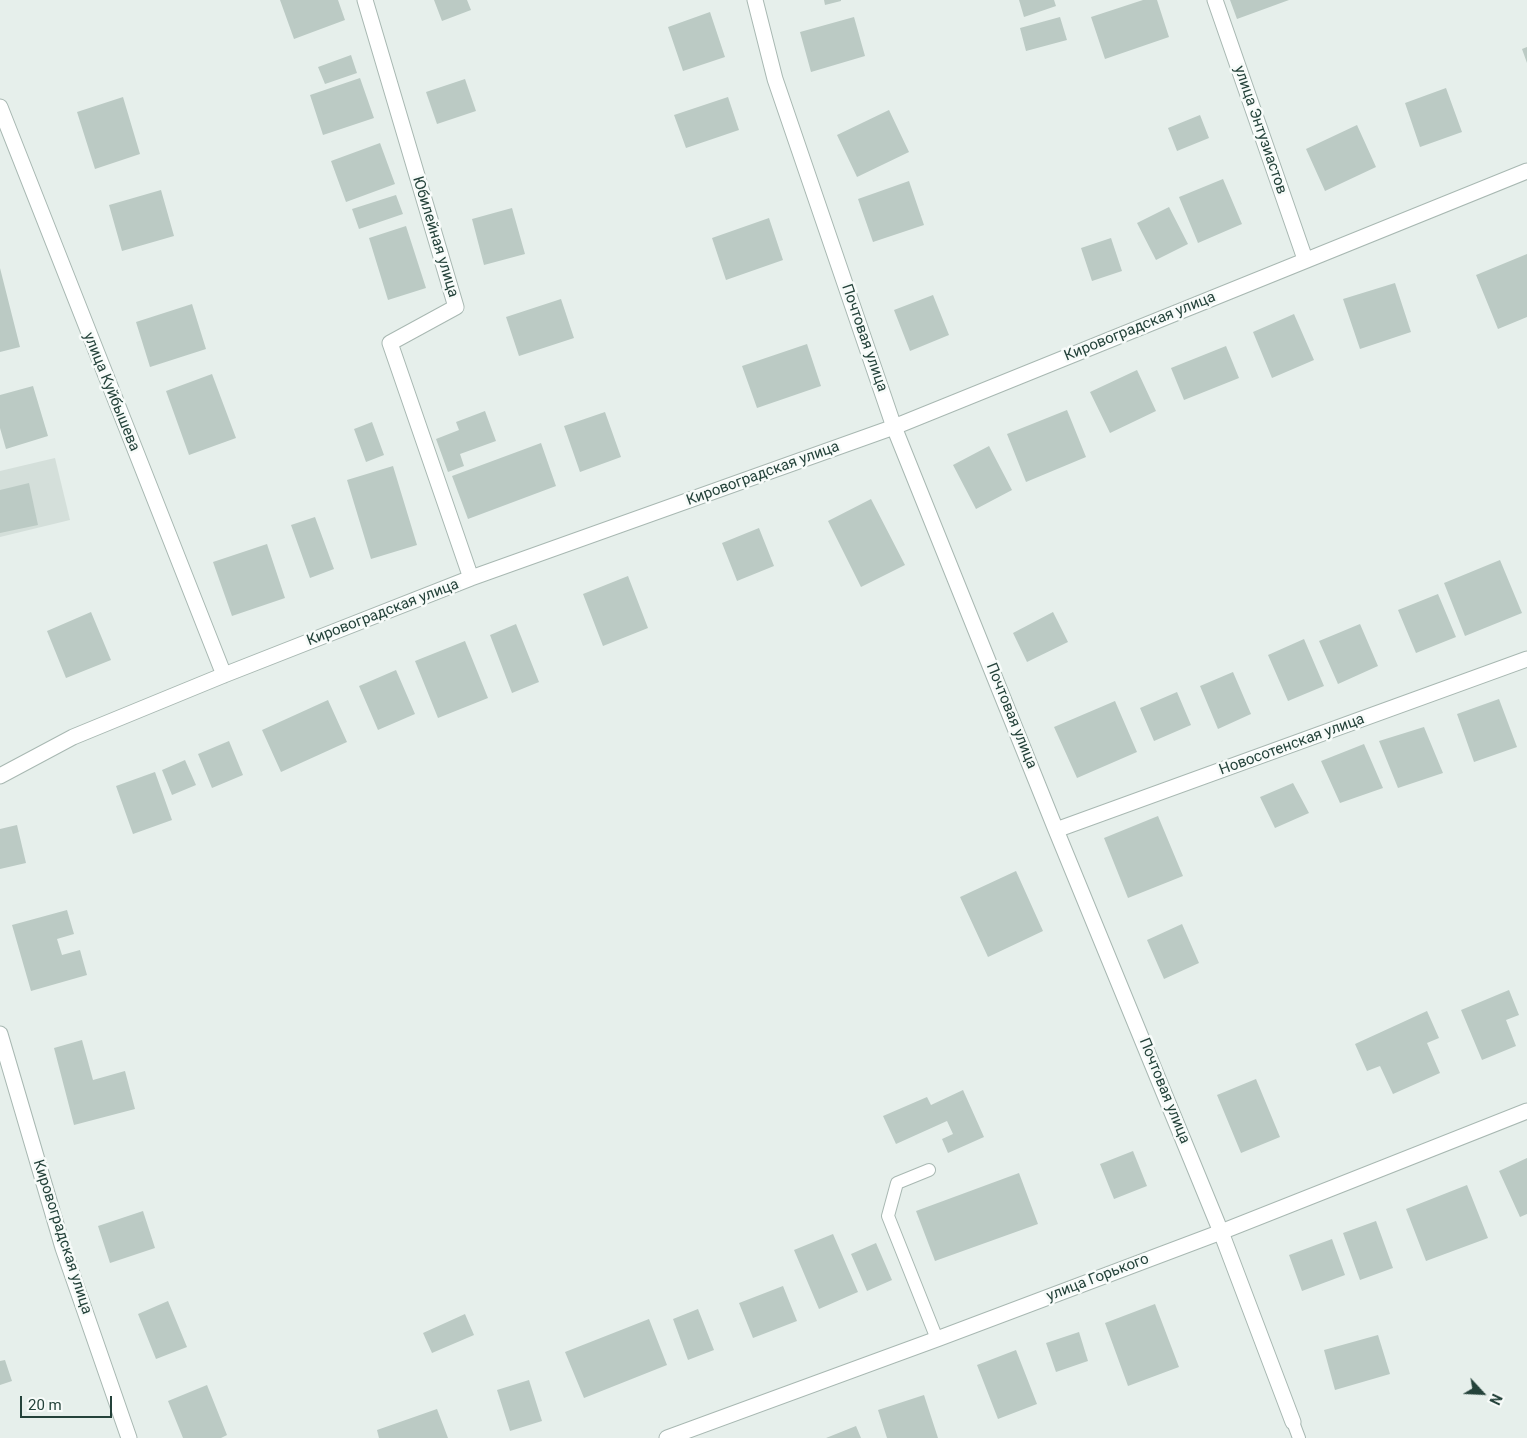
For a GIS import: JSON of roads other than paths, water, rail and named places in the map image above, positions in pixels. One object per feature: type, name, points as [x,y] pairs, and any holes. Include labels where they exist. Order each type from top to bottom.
[{"type":"street","name":"Юбилейная улица","points":[[365,0],[456,307],[390,343],[471,578]]},
{"type":"street","name":"Почтовая улица","points":[[754,0],[775,79],[894,427],[1056,830],[1221,1232],[1293,1422]]},
{"type":"street","name":"улица Энтузиастов","points":[[1215,0],[1305,259]]},
{"type":"street","name":"улица Куйбышева","points":[[1,113],[224,675]]},
{"type":"street","name":"Кировоградская улица","points":[[0,776],[73,738],[224,675],[471,578],[894,427],[1305,259],[1527,171]]},
{"type":"street","name":"Новосотенская улица","points":[[1056,830],[1527,660]]},
{"type":"street","name":"Кировоградская улица","points":[[0,1034],[63,1248],[129,1438]]},
{"type":"street","name":"улица Горького","points":[[667,1438],[1221,1232],[1527,1111]]},
{"type":"lane","points":[[929,1170],[897,1183],[888,1216],[937,1339]]},
{"type":"lane","points":[[1293,1422],[1299,1438]]}]
